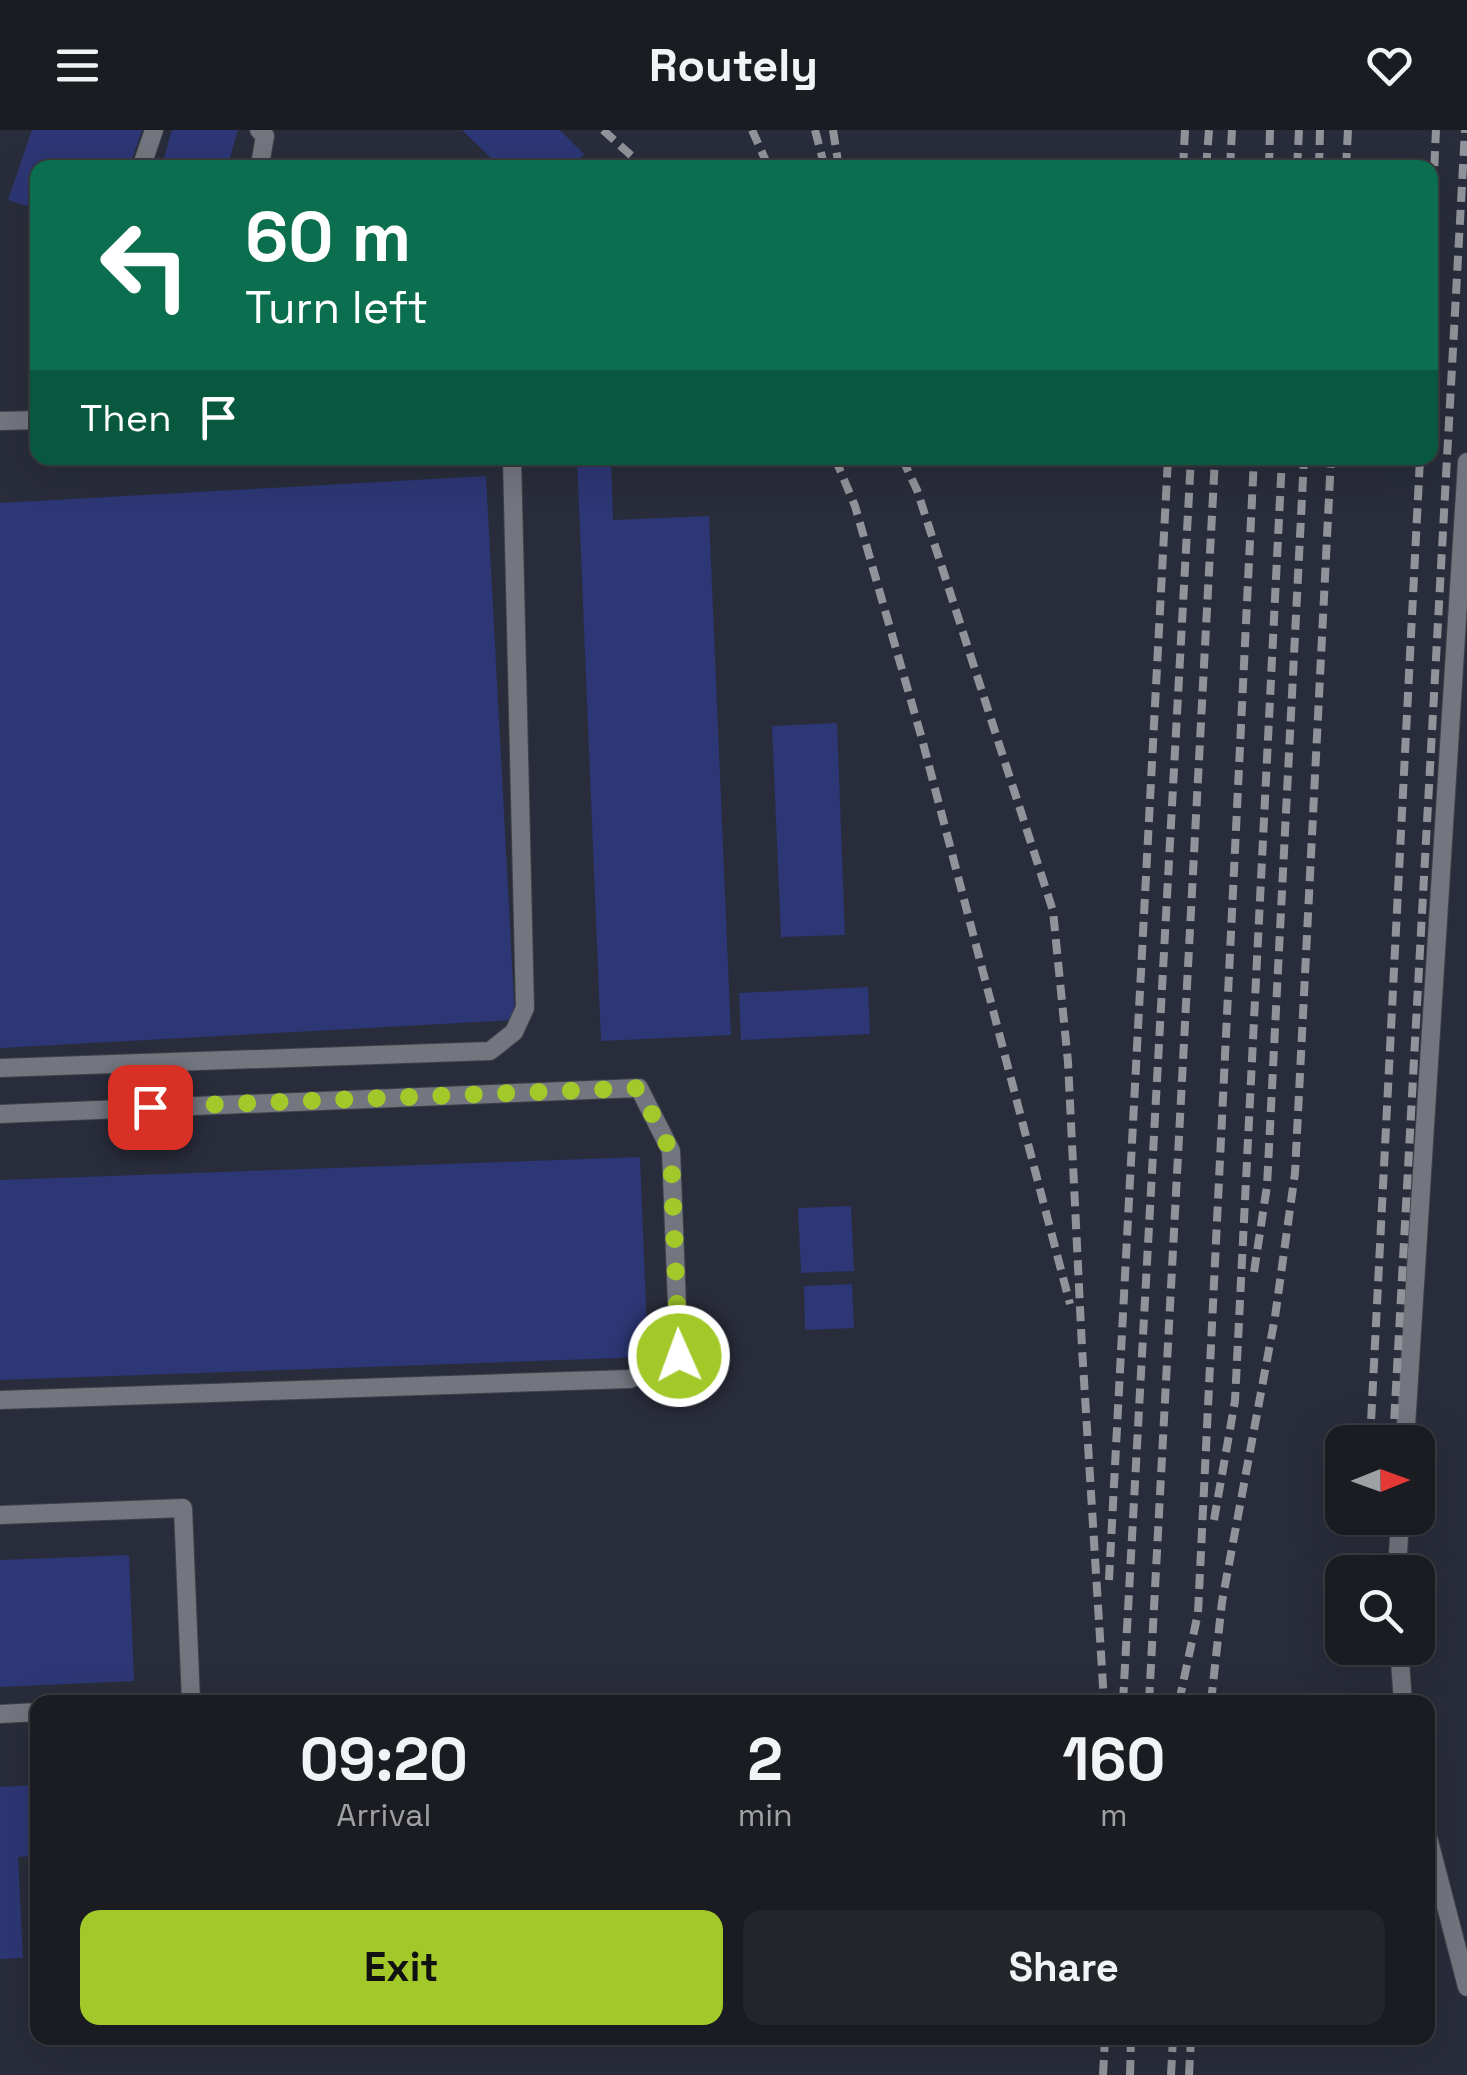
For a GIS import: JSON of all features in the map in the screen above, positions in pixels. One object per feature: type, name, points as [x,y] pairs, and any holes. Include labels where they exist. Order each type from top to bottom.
[{"type":"lane","points":[[144,160],[154,130]]},
{"type":"lane","points":[[259,130],[266,136],[262,160]]},
{"type":"lane","points":[[0,422],[30,420]]},
{"type":"lane","points":[[1406,1425],[1467,462]]},
{"type":"lane","points":[[0,1068],[490,1051],[514,1032],[525,1008],[512,465]]},
{"type":"lane","points":[[0,1114],[639,1088],[671,1152],[679,1356],[630,1379],[0,1400]]},
{"type":"lane","points":[[0,1516],[183,1508],[191,1695]]},
{"type":"lane","points":[[1400,1665],[1402,1695]]},
{"type":"lane","points":[[0,1714],[30,1712]]},
{"type":"lane","points":[[1435,1864],[1467,1987]]},
{"type":"shaded area","points":[[0,130],[1467,130],[1467,2075],[0,2075]]},
{"type":"building","points":[[32,130],[142,130],[132,160],[30,160],[30,207],[8,200]]},
{"type":"building","points":[[172,130],[238,130],[229,160],[163,160]]},
{"type":"building","points":[[462,130],[560,130],[584,154],[578,160],[493,160]]},
{"type":"building","points":[[577,465],[611,465],[613,520],[709,516],[731,1035],[601,1041]]},
{"type":"building","points":[[486,476],[515,1020],[0,1048],[0,503]]},
{"type":"building","points":[[837,723],[845,935],[781,937],[772,726]]},
{"type":"building","points":[[868,987],[870,1034],[741,1040],[739,993]]},
{"type":"building","points":[[640,1157],[648,1357],[0,1380],[0,1180]]},
{"type":"building","points":[[851,1206],[854,1271],[801,1273],[798,1208]]},
{"type":"building","points":[[852,1284],[854,1328],[805,1330],[804,1286]]},
{"type":"building","points":[[129,1555],[134,1681],[0,1687],[0,1560]]},
{"type":"building","points":[[30,1785],[30,1856],[18,1857],[23,1958],[0,1959],[0,1787]]},
{"type":"railway","points":[[603,130],[636,160]]},
{"type":"railway","points":[[752,130],[765,160]]},
{"type":"railway","points":[[815,130],[823,160]]},
{"type":"railway","points":[[833,130],[838,160]]},
{"type":"railway","points":[[1183,160],[1185,130]]},
{"type":"railway","points":[[1207,160],[1209,130]]},
{"type":"railway","points":[[1230,160],[1232,130]]},
{"type":"railway","points":[[1269,160],[1270,130]]},
{"type":"railway","points":[[1297,160],[1299,130]]},
{"type":"railway","points":[[1319,160],[1320,130]]},
{"type":"railway","points":[[1346,160],[1348,130]]},
{"type":"railway","points":[[1435,160],[1436,130]]},
{"type":"railway","points":[[1394,1425],[1465,130]]},
{"type":"railway","points":[[838,465],[855,506],[922,739],[1070,1304]]},
{"type":"railway","points":[[905,465],[917,490],[1053,911],[1068,1062],[1104,1695]]},
{"type":"railway","points":[[1109,1580],[1168,465]]},
{"type":"railway","points":[[1123,1695],[1191,465]]},
{"type":"railway","points":[[1149,1695],[1215,465]]},
{"type":"railway","points":[[1180,1695],[1198,1613],[1254,465]]},
{"type":"railway","points":[[1214,1520],[1235,1401],[1282,465]]},
{"type":"railway","points":[[1254,1272],[1267,1186],[1304,465]]},
{"type":"railway","points":[[1212,1695],[1222,1602],[1275,1317],[1295,1173],[1331,465]]},
{"type":"railway","points":[[1371,1425],[1420,465]]},
{"type":"railway","points":[[1103,2075],[1105,2045]]},
{"type":"railway","points":[[1130,2075],[1131,2045]]},
{"type":"railway","points":[[1171,2075],[1173,2045]]},
{"type":"railway","points":[[1189,2075],[1191,2045]]},
{"type":"route","points":[[150,1107],[639,1088],[671,1152],[679,1356]]}]
